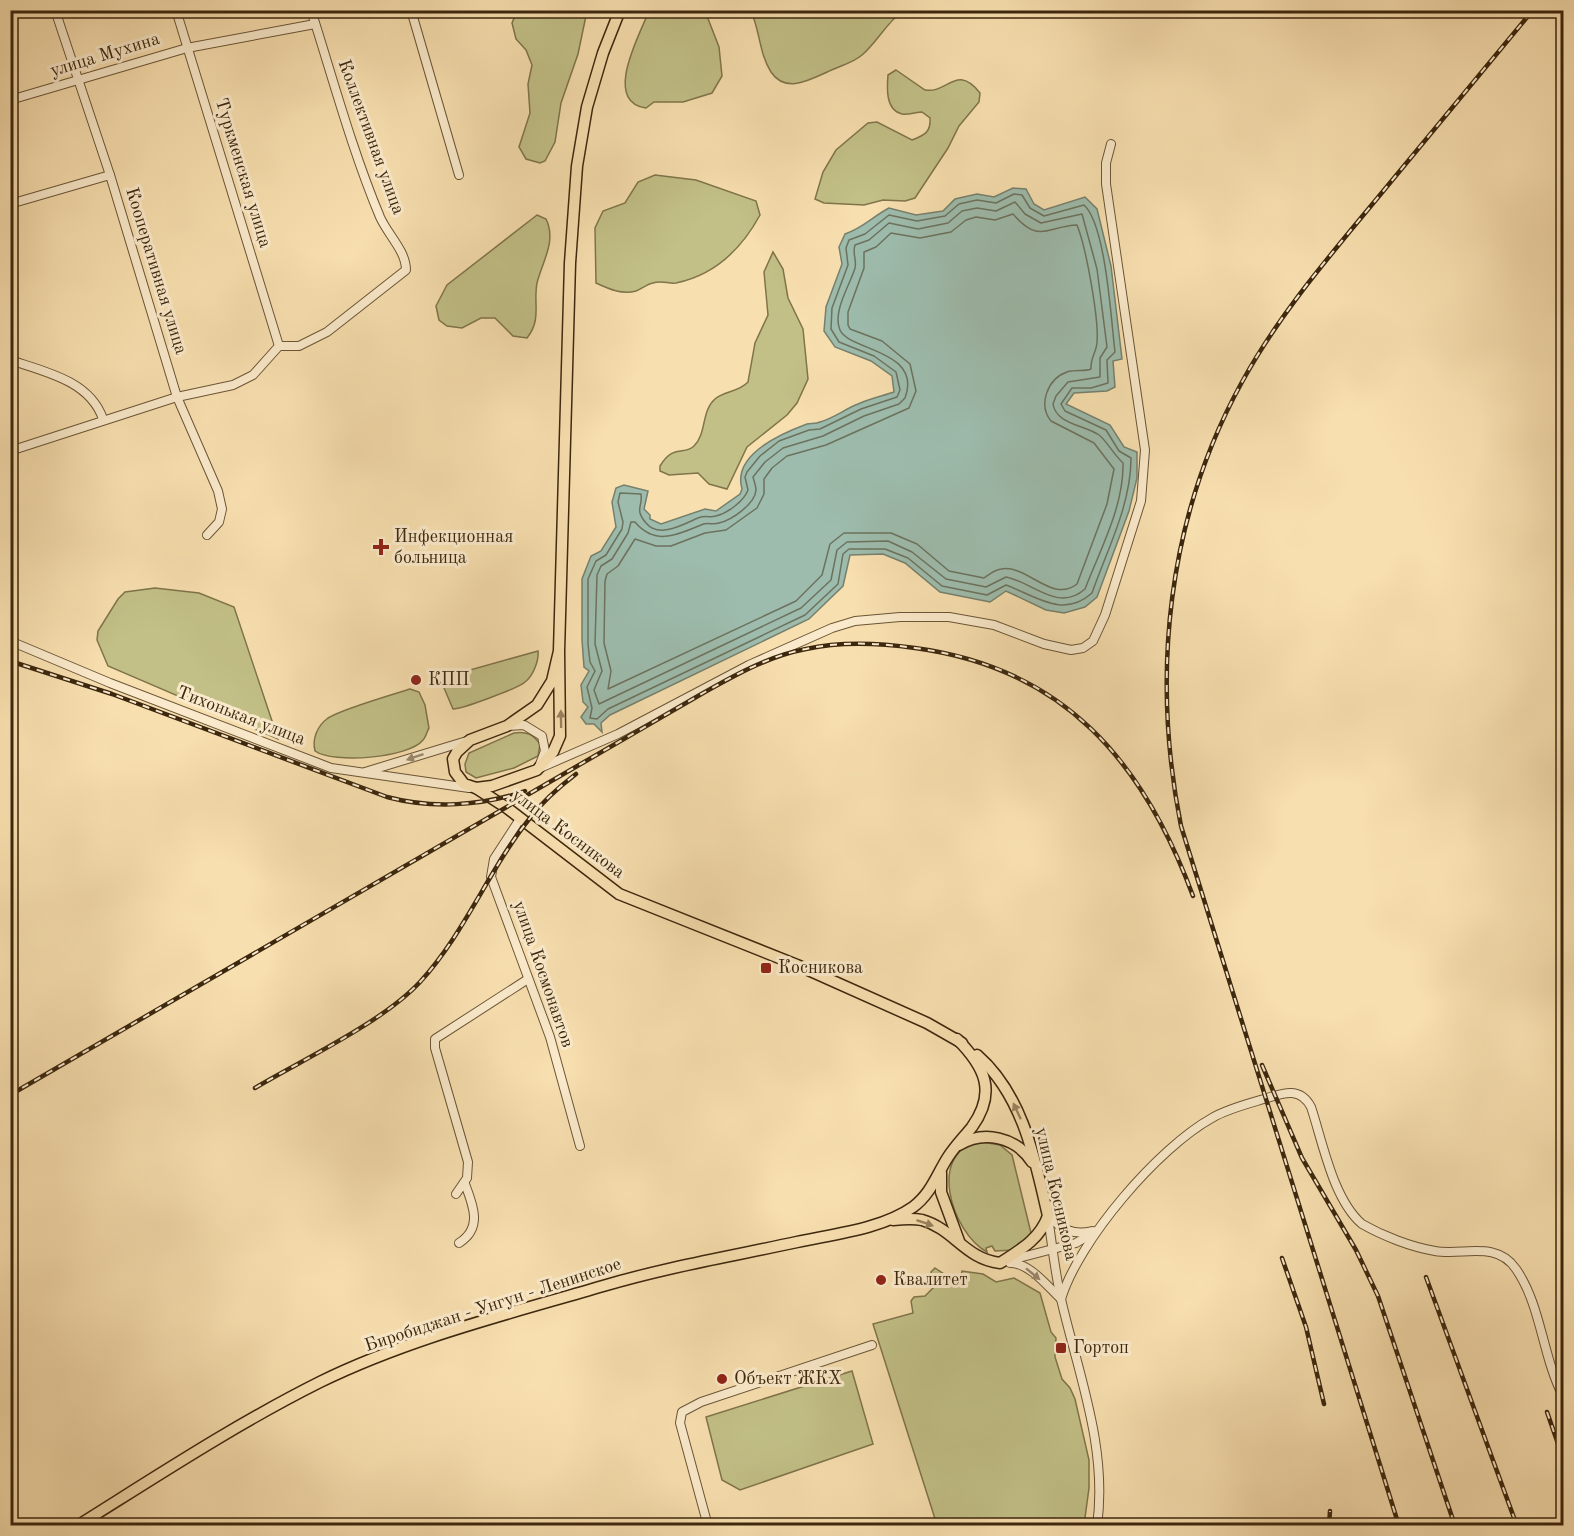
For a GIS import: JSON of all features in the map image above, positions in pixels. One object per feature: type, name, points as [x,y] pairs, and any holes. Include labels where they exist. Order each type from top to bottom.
[{"type":"main road","points":[[559,651],[552,681],[543,698],[531,710],[507,726],[470,740],[457,752],[453,765],[456,776],[472,788],[492,786],[537,770],[553,752],[560,736],[559,651],[570,263],[577,166],[587,107],[603,52],[620,10]]},
{"type":"main road","name":"улица Косникова","points":[[472,788],[520,819],[619,894],[797,965],[927,1023],[957,1040],[987,1063],[1006,1089],[1023,1123],[1047,1216]]},
{"type":"main road","points":[[884,1221],[915,1205],[927,1193],[979,1114],[986,1086],[982,1070],[957,1040]]},
{"type":"main road","points":[[954,1149],[974,1138],[999,1138],[1022,1149],[1035,1167]]},
{"type":"main road","points":[[942,1167],[941,1192],[950,1222],[961,1245]]},
{"type":"main road","points":[[884,1221],[922,1220],[942,1230],[975,1257],[1000,1263],[1036,1237],[1047,1216]]},
{"type":"main road","name":"Биробиджан - Унгун - Ленинское","points":[[77,1526],[256,1415],[322,1381],[384,1354],[639,1275],[836,1234],[884,1221]]},
{"type":"street","name":"Кооперативная улица","points":[[55,10],[110,175],[177,397],[218,491],[222,509],[219,522],[207,535]]},
{"type":"street","name":"Туркменская улица","points":[[176,10],[279,346]]},
{"type":"street","name":"Коллективная улица","points":[[279,346],[299,346],[327,332],[406,270],[406,262],[381,219],[341,108],[311,10]]},
{"type":"street","points":[[411,10],[459,175]]},
{"type":"street","name":"улица Мухина","points":[[10,100],[187,48],[315,24]]},
{"type":"street","points":[[537,770],[618,734],[749,665],[832,628],[855,621],[900,617],[949,617],[994,625],[1044,644],[1071,651],[1083,648],[1093,641],[1105,615],[1141,501],[1145,450],[1106,184],[1111,144]]},
{"type":"street","points":[[10,204],[110,175]]},
{"type":"street","points":[[10,452],[103,419],[177,397],[233,385],[253,375],[279,346]]},
{"type":"street","points":[[10,360],[74,384],[88,392],[98,406],[103,419]]},
{"type":"street","name":"Тихонькая улица","points":[[10,640],[331,768],[359,774],[472,788]]},
{"type":"street","points":[[507,726],[524,725],[542,736],[545,751],[537,770]]},
{"type":"street","points":[[359,774],[470,740]]},
{"type":"street","name":"улица Космонавтов","points":[[520,819],[494,859],[491,877],[550,1037],[580,1146]]},
{"type":"street","points":[[459,1243],[470,1234],[474,1221],[474,1205],[465,1184],[468,1162],[435,1048],[435,1040],[528,979]]},
{"type":"street","points":[[1000,1263],[1018,1263],[1032,1272],[1061,1299],[1071,1271],[1143,1174],[1198,1126],[1222,1113],[1258,1101],[1287,1092],[1299,1094],[1311,1107],[1341,1195],[1354,1217],[1362,1224],[1435,1251],[1493,1251],[1510,1261],[1527,1290],[1552,1374],[1563,1398]]},
{"type":"street","points":[[456,1194],[465,1184]]},
{"type":"street","points":[[1047,1216],[1060,1227],[1074,1233],[1101,1228]]},
{"type":"street","name":"улица Косникова","points":[[1047,1216],[1061,1299],[1099,1458],[1098,1526]]},
{"type":"street","points":[[1000,1263],[1076,1243],[1101,1228]]},
{"type":"street","points":[[708,1526],[680,1416],[701,1402],[872,1345]]},
{"type":"shaded area","points":[[517,11],[587,11],[578,54],[561,103],[555,142],[545,161],[540,163],[526,159],[519,147],[530,113],[528,84],[532,65],[526,50],[516,39],[512,23]]},
{"type":"shaded area","points":[[649,11],[705,11],[719,47],[722,76],[712,93],[683,102],[654,102],[646,108],[633,103],[627,94],[625,81],[632,50]]},
{"type":"shaded area","points":[[751,11],[903,11],[859,57],[809,80],[793,84],[777,79],[771,72],[764,57]]},
{"type":"shaded area","points":[[896,70],[925,90],[933,90],[958,80],[965,80],[980,93],[979,102],[959,126],[948,148],[915,198],[905,201],[883,200],[864,205],[824,203],[815,199],[823,172],[836,150],[868,123],[877,122],[912,140],[924,135],[928,130],[930,118],[922,112],[902,114],[892,108],[888,98],[888,75]]},
{"type":"shaded area","points":[[655,175],[696,180],[756,201],[760,215],[736,249],[703,274],[676,283],[656,282],[636,291],[626,292],[596,283],[595,228],[603,211],[625,203],[638,182]]},
{"type":"shaded area","points":[[537,215],[546,219],[550,235],[548,251],[537,283],[536,318],[527,338],[513,336],[495,318],[481,318],[462,328],[447,326],[439,320],[436,306],[447,285]]},
{"type":"shaded area","points":[[773,252],[783,269],[788,298],[803,329],[808,379],[797,403],[787,415],[747,447],[727,489],[709,484],[698,473],[669,475],[660,471],[660,466],[670,455],[690,449],[698,441],[708,410],[715,399],[748,382],[755,343],[768,315],[764,272]]},
{"type":"shaded area","points":[[155,588],[199,593],[234,607],[278,739],[108,666],[97,640],[98,631],[125,592]]},
{"type":"shaded area","points":[[538,651],[535,668],[525,682],[490,698],[453,709],[444,688],[445,677]]},
{"type":"shaded area","points":[[410,689],[419,692],[425,705],[429,728],[424,739],[415,746],[387,755],[353,758],[324,755],[315,751],[316,733],[328,718],[355,706]]},
{"type":"shaded area","points":[[522,732],[535,738],[540,744],[538,756],[514,768],[476,778],[466,772],[465,764],[469,753],[514,733]]},
{"type":"shaded area","points":[[982,1142],[1000,1145],[1012,1155],[1032,1237],[1014,1250],[995,1251],[992,1246],[986,1248],[987,1252],[974,1242],[963,1228],[955,1211],[950,1193],[949,1175],[954,1160],[964,1148]]},
{"type":"shaded area","points":[[935,1268],[953,1280],[960,1280],[962,1271],[983,1274],[996,1282],[1014,1278],[1040,1293],[1051,1332],[1056,1338],[1055,1357],[1062,1379],[1070,1388],[1075,1399],[1089,1460],[1089,1488],[1084,1525],[937,1525],[873,1324],[913,1313],[911,1301],[914,1297],[925,1296],[934,1287],[931,1272]]},
{"type":"shaded area","points":[[852,1371],[873,1444],[740,1490],[722,1480],[706,1417]]},
{"type":"water","points":[[1013,188],[1026,189],[1034,204],[1044,210],[1085,197],[1097,209],[1111,266],[1122,359],[1113,361],[1115,387],[1107,391],[1074,393],[1066,404],[1110,425],[1124,447],[1137,452],[1137,478],[1129,511],[1097,597],[1085,607],[1064,613],[1046,610],[1006,591],[990,602],[940,592],[905,563],[883,554],[850,555],[843,586],[809,619],[610,715],[601,723],[602,732],[594,724],[586,724],[581,717],[588,707],[583,702],[581,685],[589,671],[584,667],[582,579],[591,556],[601,551],[616,527],[612,502],[616,488],[624,485],[648,491],[644,509],[650,515],[650,519],[661,524],[705,509],[716,511],[740,494],[744,466],[751,456],[772,440],[796,428],[825,420],[862,402],[894,392],[892,376],[871,361],[835,347],[824,331],[826,307],[842,264],[839,247],[845,234],[857,229],[889,208],[916,215],[943,211],[955,199],[977,194],[994,197]]},
{"type":"railway","points":[[1399,1526],[1181,826],[1172,769],[1167,712],[1167,655],[1172,598],[1182,542],[1197,488],[1217,434],[1256,358],[1287,311],[1321,266],[1533,10]]},
{"type":"railway","points":[[10,1095],[723,682],[778,657],[820,646],[888,645],[968,659],[1014,676],[1055,700],[1091,729],[1122,763],[1149,803],[1173,847],[1193,896]]},
{"type":"railway","points":[[10,661],[112,694],[387,797],[422,803],[457,804],[492,800],[525,791]]},
{"type":"railway","points":[[255,1088],[342,1039],[386,1011],[420,982],[464,922],[515,838],[540,806],[576,774]]},
{"type":"railway","points":[[1262,1065],[1302,1158],[1356,1250],[1378,1296],[1455,1526]]},
{"type":"railway","points":[[1282,1258],[1306,1327],[1324,1404]]},
{"type":"railway","points":[[1426,1277],[1517,1526]]},
{"type":"railway","points":[[1547,1412],[1564,1461]]},
{"type":"railway","points":[[1329,1526],[1330,1511]]},
{"type":"place","name":"Инфекционная больница","points":[[381,547]]},
{"type":"place","name":"КПП","points":[[416,680]]},
{"type":"place","name":"Косникова","points":[[766,968]]},
{"type":"place","name":"Квалитет","points":[[881,1280]]},
{"type":"place","name":"Гортоп","points":[[1061,1348]]},
{"type":"place","name":"Объект ЖКХ","points":[[722,1379]]}]
